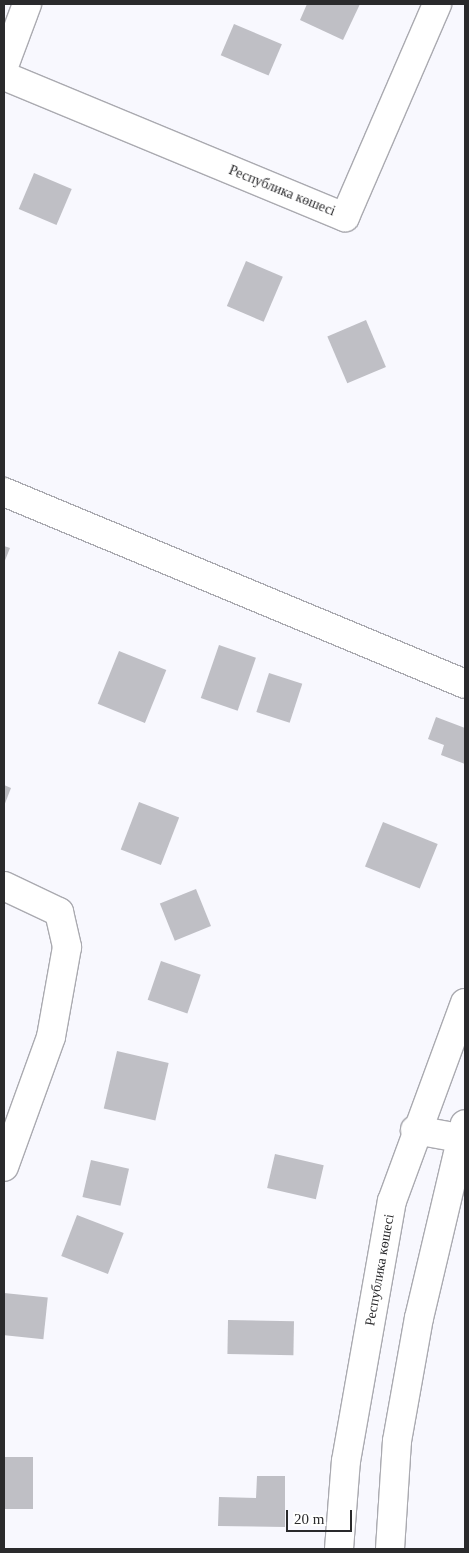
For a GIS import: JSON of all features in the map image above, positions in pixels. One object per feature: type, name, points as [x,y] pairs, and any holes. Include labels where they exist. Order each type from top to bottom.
[{"type":"street","points":[[4,66],[27,4]]},
{"type":"street","name":"Республика көшесі","points":[[4,76],[345,217],[437,4]]},
{"type":"street","points":[[4,492],[465,684]]},
{"type":"street","points":[[4,886],[59,912],[67,947],[51,1037],[4,1167]]},
{"type":"street","name":"Республика көшесі","points":[[339,1549],[346,1461],[392,1201],[415,1130],[465,1003]]},
{"type":"street","points":[[390,1549],[397,1442],[418,1318],[464,1134],[415,1130]]},
{"type":"building","points":[[307,4],[360,4],[343,40],[300,20]]},
{"type":"building","points":[[234,24],[282,44],[269,76],[221,55]]},
{"type":"building","points":[[34,173],[72,189],[57,225],[19,209]]},
{"type":"building","points":[[246,261],[283,277],[264,322],[227,306]]},
{"type":"building","points":[[366,320],[386,367],[347,383],[327,336]]},
{"type":"building","points":[[4,546],[10,548],[4,563]]},
{"type":"building","points":[[219,645],[256,658],[238,711],[201,698]]},
{"type":"building","points":[[119,651],[166,670],[145,723],[98,704]]},
{"type":"building","points":[[269,673],[302,684],[290,723],[256,712]]},
{"type":"building","points":[[436,717],[465,728],[465,764],[441,755],[444,745],[428,739]]},
{"type":"building","points":[[4,785],[11,788],[4,806]]},
{"type":"building","points":[[139,802],[179,817],[161,865],[121,850]]},
{"type":"building","points":[[383,822],[438,844],[420,889],[365,867]]},
{"type":"building","points":[[196,889],[211,926],[175,941],[160,904]]},
{"type":"building","points":[[161,961],[201,975],[187,1013],[148,1000]]},
{"type":"building","points":[[117,1051],[169,1063],[155,1120],[104,1108]]},
{"type":"building","points":[[275,1154],[324,1165],[316,1199],[267,1188]]},
{"type":"building","points":[[91,1160],[129,1169],[120,1206],[82,1197]]},
{"type":"building","points":[[77,1215],[124,1233],[108,1274],[61,1256]]},
{"type":"building","points":[[4,1293],[48,1298],[43,1339],[4,1335]]},
{"type":"building","points":[[228,1320],[294,1321],[293,1355],[227,1354]]},
{"type":"building","points":[[4,1457],[33,1457],[33,1509],[4,1509]]},
{"type":"building","points":[[257,1476],[285,1476],[285,1527],[218,1526],[219,1497],[256,1498]]}]
